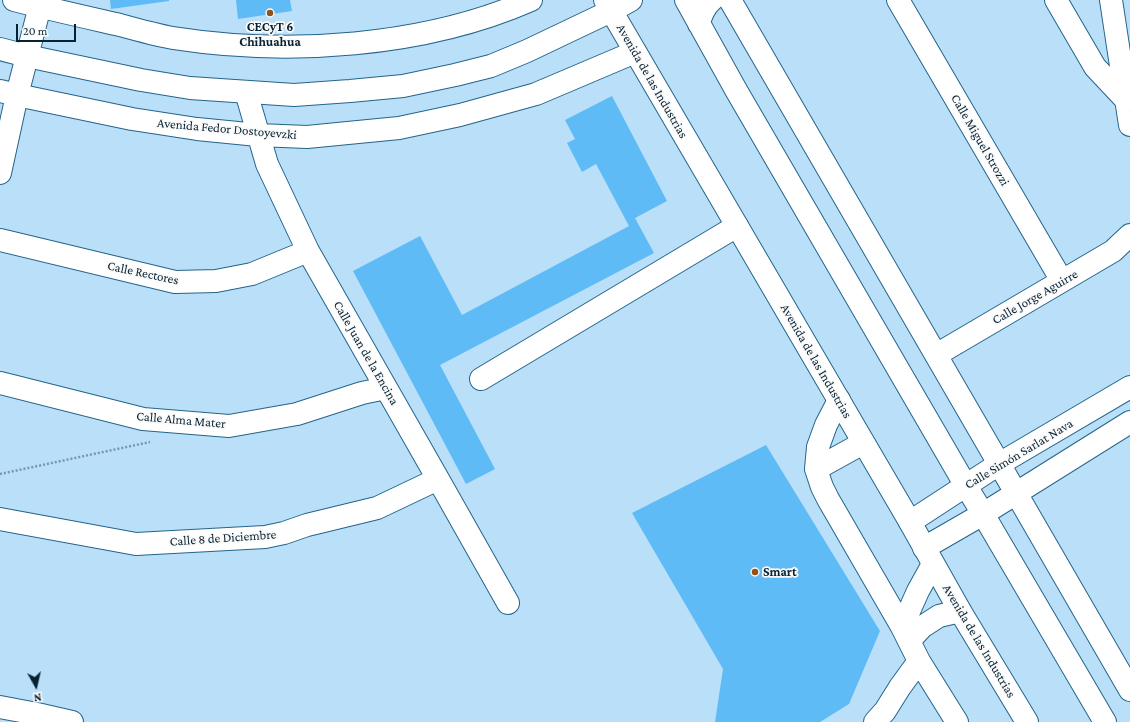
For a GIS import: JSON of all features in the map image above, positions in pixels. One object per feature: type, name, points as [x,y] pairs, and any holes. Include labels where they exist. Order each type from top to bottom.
[{"type":"main road","points":[[14,0],[172,38],[220,44],[280,47],[333,45],[377,41],[432,32],[478,19],[531,0]]},
{"type":"main road","points":[[0,49],[141,80],[190,88],[294,95],[350,91],[403,86],[492,66],[528,52],[608,6],[631,0]]},
{"type":"main road","points":[[686,0],[736,90],[1105,722]]},
{"type":"main road","points":[[699,24],[701,15],[712,0]]},
{"type":"main road","points":[[730,0],[1130,690]]},
{"type":"main road","name":"Calle Miguel Strozzi","points":[[898,0],[1062,281]]},
{"type":"main road","points":[[1056,0],[1095,67],[1126,100]]},
{"type":"main road","points":[[1111,0],[1130,125]]},
{"type":"main road","points":[[0,173],[9,93],[27,56],[40,6]]},
{"type":"main road","name":"Avenida de las Industrias","points":[[608,6],[1026,722]]},
{"type":"main road","name":"Avenida Fedor Dostoyevzki","points":[[9,93],[132,120],[197,129],[258,135],[306,137],[399,128],[460,116],[536,94],[635,52]]},
{"type":"main road","name":"Calle Juan de la Encina","points":[[246,92],[267,164],[308,251],[508,604]]},
{"type":"main road","points":[[481,379],[737,226]]},
{"type":"main road","name":"Calle Jorge Aguirre","points":[[936,355],[1113,251],[1130,235]]},
{"type":"main road","name":"Calle Rectores","points":[[0,240],[176,282],[216,281],[252,274],[308,251]]},
{"type":"main road","name":"Calle Alma Mater","points":[[0,383],[143,419],[229,426],[296,414],[362,393],[386,388]]},
{"type":"main road","name":"Calle Simón Sarlat Nava","points":[[910,522],[1000,464],[1130,387]]},
{"type":"main road","points":[[839,400],[826,425],[818,448],[816,470],[822,487],[906,634],[919,661],[957,722]]},
{"type":"main road","points":[[906,634],[929,556],[983,514],[1130,422]]},
{"type":"main road","points":[[816,470],[864,443]]},
{"type":"main road","name":"Calle 8 de Diciembre","points":[[0,518],[136,544],[265,537],[377,508],[438,479]]},
{"type":"main road","points":[[906,634],[922,627],[939,616],[960,611]]},
{"type":"main road","points":[[875,722],[885,711],[919,661]]},
{"type":"main road","points":[[0,707],[72,722]]},
{"type":"path","points":[[0,474],[153,442]]},
{"type":"building","points":[[110,0],[169,0],[169,1],[111,9]]},
{"type":"building","points":[[236,0],[290,0],[292,11],[238,19]]},
{"type":"building","points":[[612,96],[667,201],[635,218],[654,253],[440,365],[495,469],[466,484],[353,271],[420,236],[462,315],[629,226],[596,164],[582,172],[567,143],[575,139],[565,120]]},
{"type":"building","name":"Smart","points":[[766,445],[880,631],[849,704],[820,722],[715,722],[723,669],[632,513]]},
{"type":"place","name":"CECyT 6 Chihuahua","points":[[270,13]]},
{"type":"place","name":"Smart","points":[[755,572]]}]
